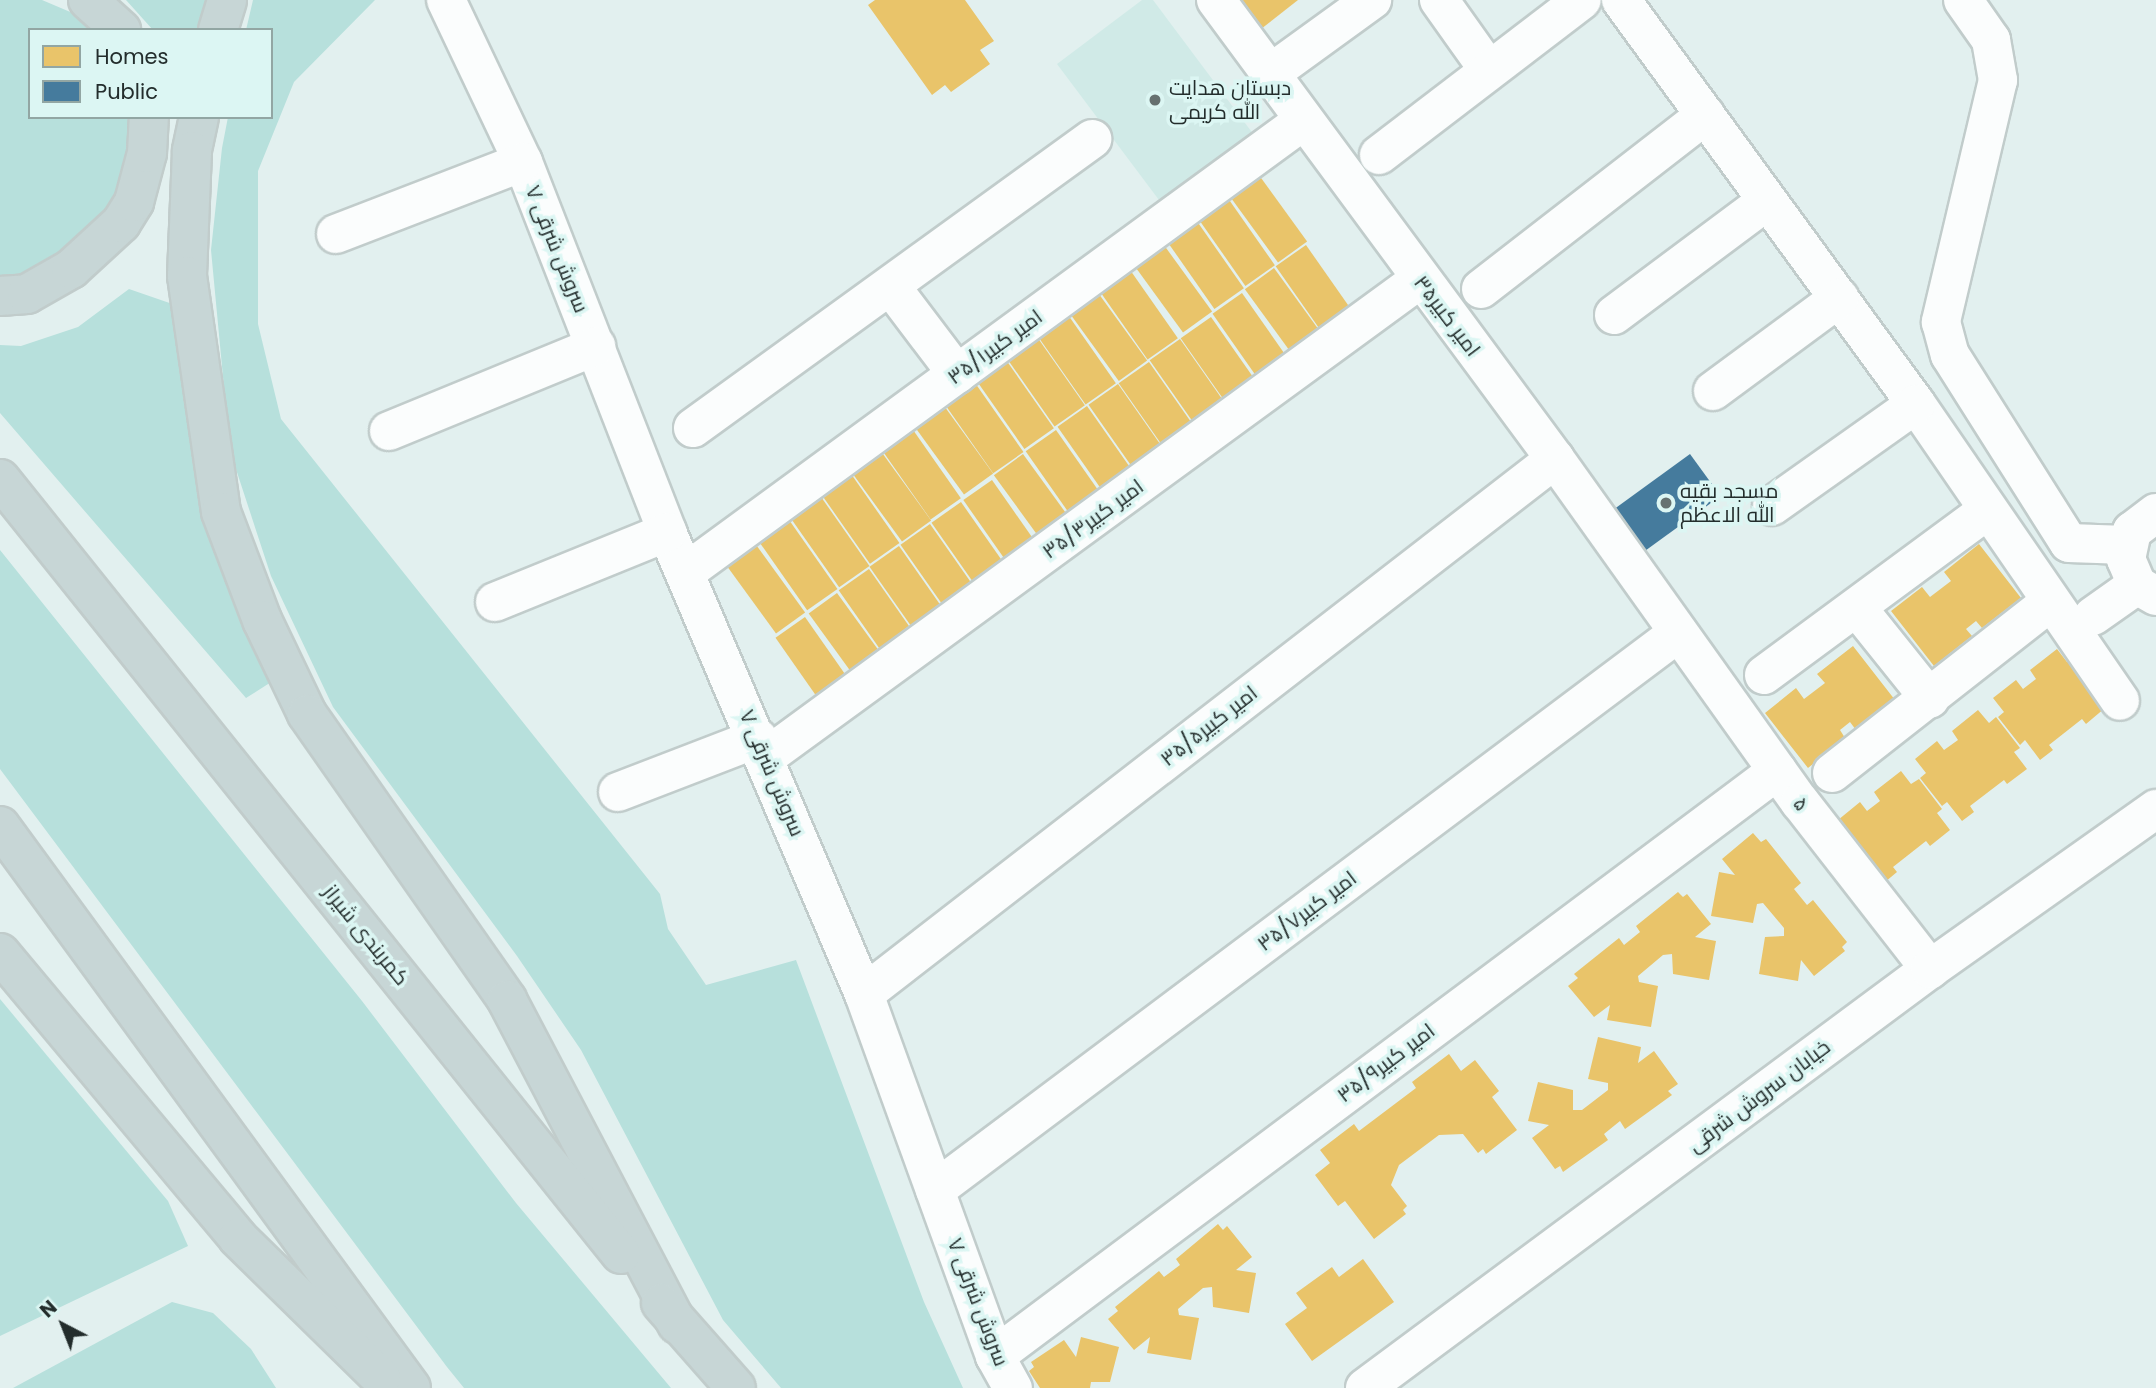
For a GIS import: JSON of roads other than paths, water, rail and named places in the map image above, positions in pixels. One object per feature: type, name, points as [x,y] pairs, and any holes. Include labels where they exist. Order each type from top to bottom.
[{"type":"highway","points":[[89,0],[119,28]]},
{"type":"highway","points":[[220,28],[227,0]]},
{"type":"highway","points":[[0,296],[27,294],[71,269],[121,223],[134,202],[147,153],[149,119]]},
{"type":"highway","points":[[199,119],[192,150],[187,276],[221,512],[262,620],[314,725],[507,1000],[677,1324]]},
{"type":"highway","name":"کمربندی شیراز","points":[[0,479],[677,1324],[736,1388]]},
{"type":"highway","points":[[0,826],[411,1388]]},
{"type":"highway","points":[[0,953],[238,1238],[391,1388]]},
{"type":"street","name":"سروش شرقی ۷","points":[[446,0],[523,162],[667,532],[762,748],[864,994],[1004,1372]]},
{"type":"street","name":"امیر کبیر۳۵","points":[[1216,0],[1419,280],[1555,459],[1678,633]]},
{"type":"street","points":[[1271,73],[1372,0]]},
{"type":"street","points":[[1439,0],[1488,69]]},
{"type":"street","points":[[1379,155],[1488,69],[1582,0]]},
{"type":"street","points":[[1621,0],[1916,404],[2120,701]]},
{"type":"street","points":[[1964,0],[1991,40],[1998,80],[1941,322],[1950,355],[2069,543],[2126,545]]},
{"type":"street","points":[[1481,289],[1705,116]]},
{"type":"street","name":"امیر کبیر۳۵/۱","points":[[686,572],[1303,121]]},
{"type":"street","points":[[693,428],[892,288],[1092,139]]},
{"type":"street","points":[[336,234],[523,162]]},
{"type":"street","points":[[1614,315],[1767,201]]},
{"type":"street","name":"امیر کبیر۳۵/۳","points":[[618,792],[762,748],[1419,280]]},
{"type":"street","points":[[892,288],[957,374]]},
{"type":"street","points":[[1713,391],[1839,298]]},
{"type":"street","points":[[389,431],[596,346]]},
{"type":"street","points":[[1772,506],[1916,404]]},
{"type":"street","name":"امیر کبیر۳۵/۵","points":[[864,994],[1555,459]]},
{"type":"street","points":[[1764,675],[1858,609],[1988,510]]},
{"type":"street","points":[[2093,616],[2147,590],[2129,573],[2126,545],[2142,519],[2156,513]]},
{"type":"street","points":[[495,602],[667,532]]},
{"type":"street","points":[[1832,773],[1930,699],[2051,601]]},
{"type":"street","points":[[1858,609],[1930,699]]},
{"type":"street","name":"۵","points":[[1678,633],[1777,771],[1930,969]]},
{"type":"street","name":"امیر کبیر۳۵/۷","points":[[935,1190],[1678,633]]},
{"type":"street","name":"امیر کبیر۳۵/۹","points":[[1004,1372],[1777,771]]},
{"type":"street","name":"خیابان سروش شرقی","points":[[1386,1382],[1930,969],[2156,809]]},
{"type":"place","name":"دبستان هدایت الله کریمی","points":[[1155,100]]},
{"type":"place","name":"مسجد بقیه الله الاعظم","points":[[1666,503]]}]
